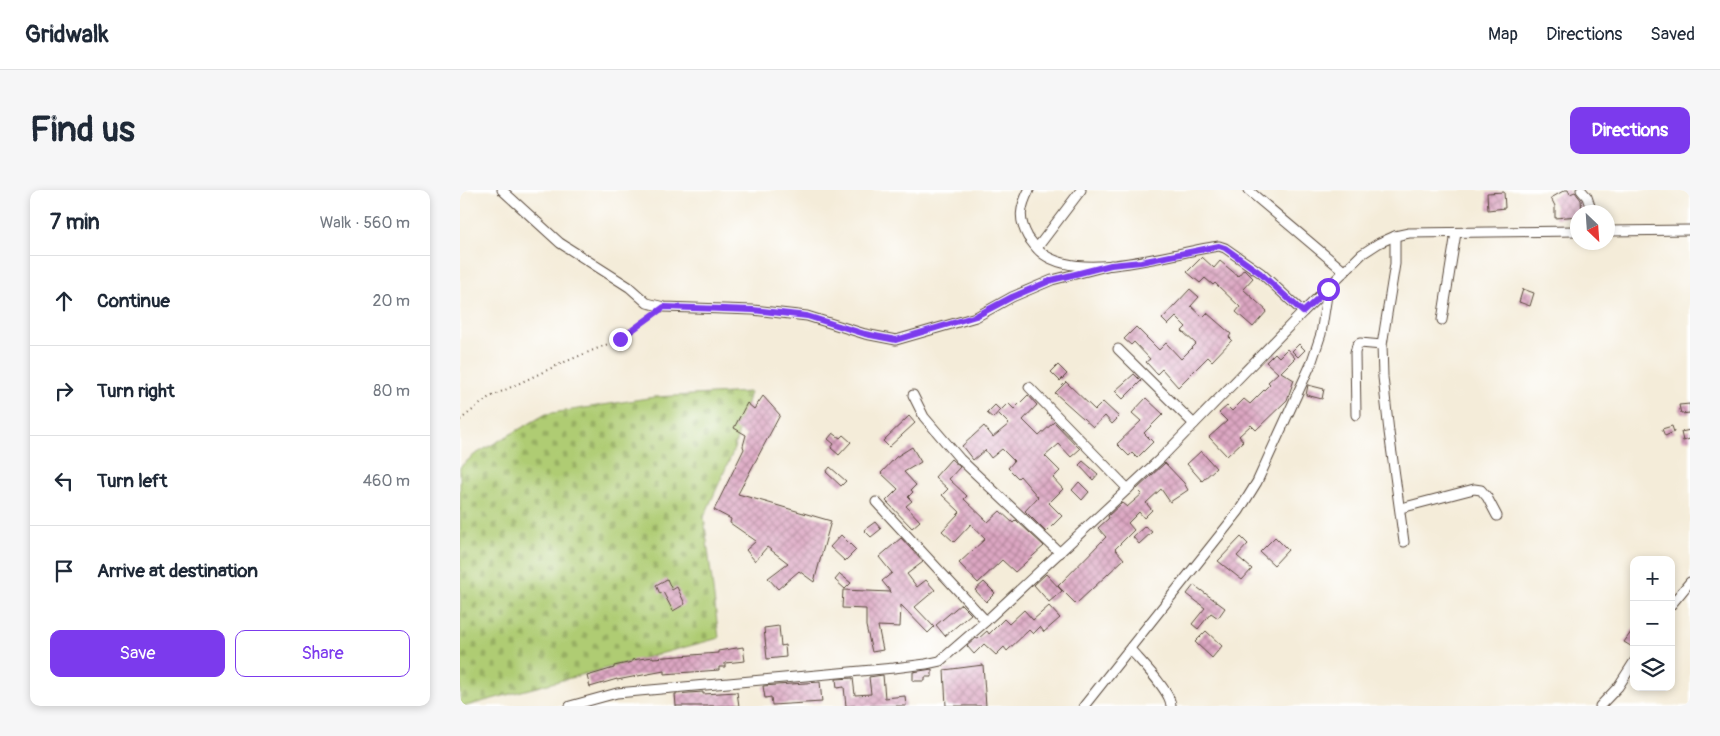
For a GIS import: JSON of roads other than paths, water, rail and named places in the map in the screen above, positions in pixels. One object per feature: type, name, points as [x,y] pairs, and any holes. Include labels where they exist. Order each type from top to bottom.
[{"type":"street","points":[[502,190],[560,243],[629,288],[647,303],[664,307],[753,310],[807,316],[865,334],[896,340],[976,316],[1012,297],[1052,280],[1111,265]]},
{"type":"street","points":[[1029,190],[1022,204],[1021,220],[1026,232],[1042,254],[1060,262],[1083,266],[1111,265],[1141,262],[1219,246],[1225,248],[1260,273],[1303,312]]},
{"type":"street","points":[[1037,248],[1081,190]]},
{"type":"street","points":[[1248,190],[1345,272]]},
{"type":"street","points":[[1581,190],[1587,197],[1590,205]]},
{"type":"street","points":[[1615,231],[1690,230]]},
{"type":"street","points":[[570,706],[617,693],[926,664],[940,661],[1128,490],[1362,254],[1379,243],[1395,236],[1409,234],[1570,231]]},
{"type":"street","points":[[1442,320],[1456,233]]},
{"type":"street","points":[[1395,236],[1395,264],[1382,345],[1383,377],[1389,432],[1401,508],[1404,542]]},
{"type":"street","points":[[1084,706],[1239,511],[1257,482],[1311,364],[1321,334],[1328,289]]},
{"type":"street","points":[[1356,415],[1355,353],[1357,345],[1360,343],[1382,345]]},
{"type":"street","points":[[1118,349],[1194,424]]},
{"type":"street","points":[[1029,387],[1128,490]]},
{"type":"street","points":[[913,395],[924,417],[960,459],[1060,553]]},
{"type":"street","points":[[1401,508],[1474,489],[1481,490],[1487,497],[1497,516]]},
{"type":"street","points":[[876,502],[986,621]]},
{"type":"street","points":[[1674,601],[1690,582]]},
{"type":"street","points":[[1130,649],[1166,692],[1172,706]]},
{"type":"street","points":[[1600,706],[1618,687],[1630,668]]}]
